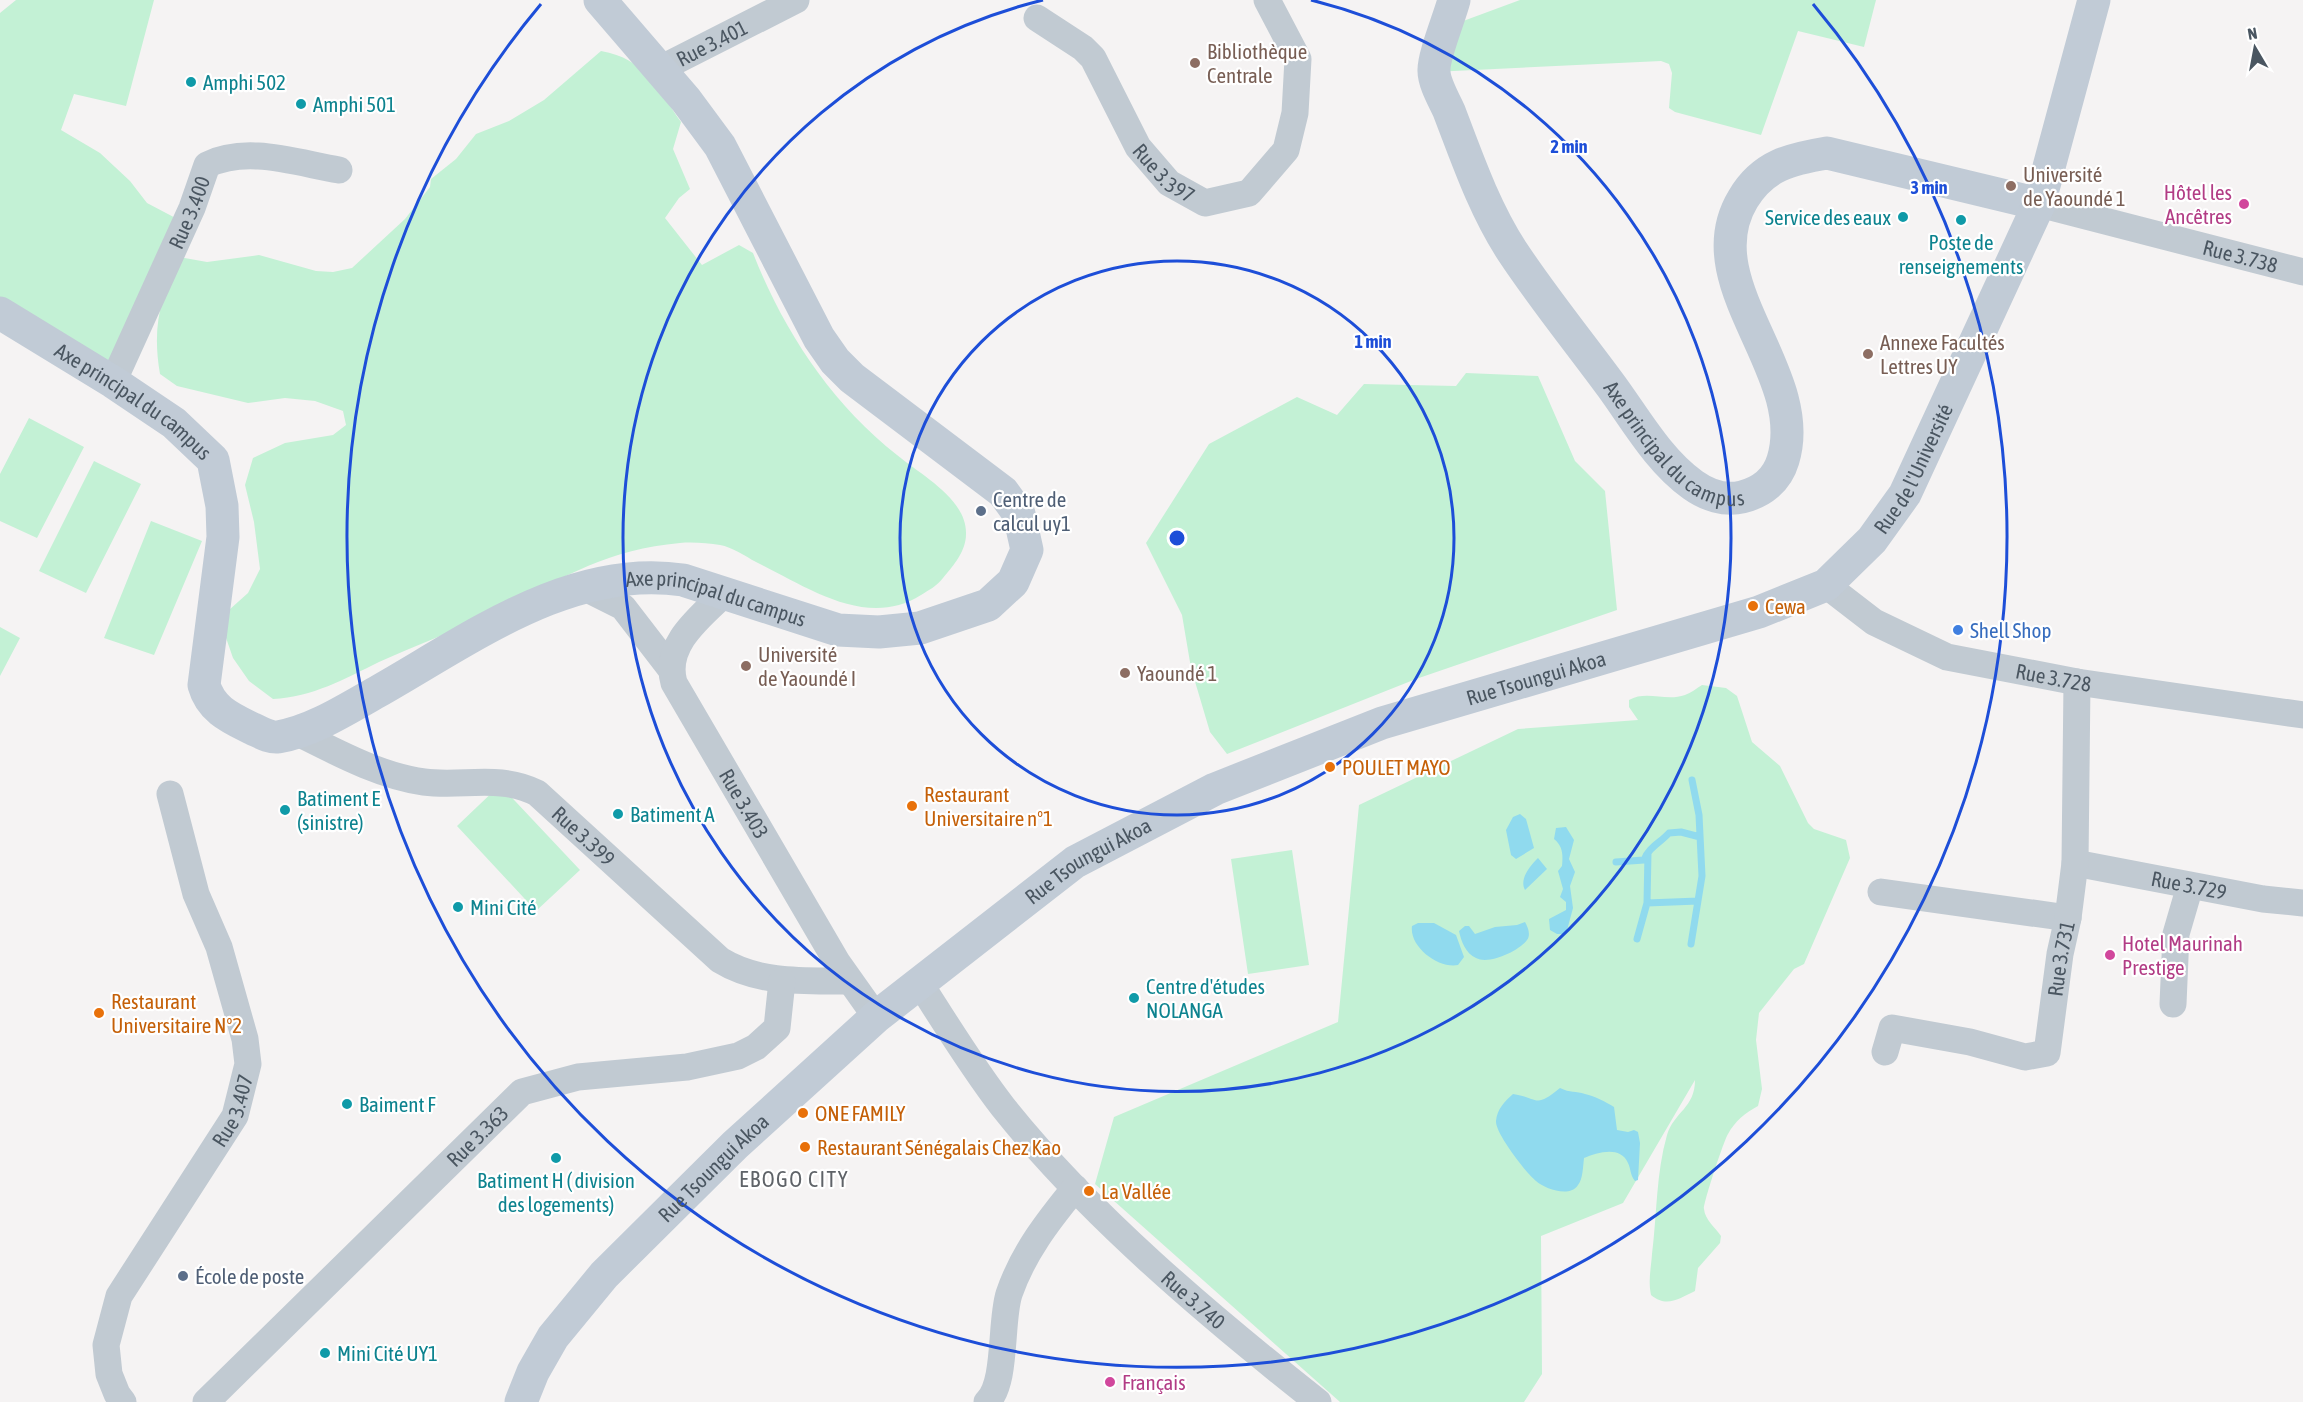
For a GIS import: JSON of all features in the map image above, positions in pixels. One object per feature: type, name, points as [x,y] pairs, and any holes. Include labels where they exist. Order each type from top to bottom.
[{"type":"street","name":"Axe principal du campus","points":[[0,313],[113,382],[174,423],[213,460],[222,506],[223,537],[204,685],[207,698],[229,718],[275,737],[296,732],[337,715],[508,618],[581,586],[632,576],[657,576],[683,580],[838,630],[879,632],[920,627],[988,605],[1013,582],[1027,550],[1019,514],[1003,492],[852,378],[835,361],[808,317],[720,146],[660,69],[600,0]]},
{"type":"street","name":"Rue 3.401","points":[[660,69],[796,0]]},
{"type":"street","name":"Rue 3.397","points":[[1037,18],[1083,48],[1093,58],[1138,147],[1169,183],[1205,203],[1249,193],[1286,150],[1295,113],[1298,59],[1267,0]]},
{"type":"street","name":"Axe principal du campus","points":[[1454,0],[1433,72],[1478,185],[1511,249],[1658,450],[1692,485],[1717,498],[1742,497],[1765,488],[1780,470],[1787,446],[1788,416],[1731,269],[1729,239],[1734,214],[1751,184],[1773,166],[1793,159],[1827,153],[2038,204]]},
{"type":"street","name":"Rue de l'Université","points":[[1826,585],[1872,540],[1905,494],[2038,204],[2094,0]]},
{"type":"street","name":"Rue 3.400","points":[[113,382],[192,208],[207,165],[223,157],[242,154],[339,170]]},
{"type":"street","name":"Rue 3.738","points":[[2038,204],[2303,273]]},
{"type":"street","name":"Rue 3.728","points":[[1826,585],[1874,622],[1947,657],[2077,682],[2303,715]]},
{"type":"street","name":"Rue Tsoungui Akoa","points":[[521,1402],[533,1372],[553,1337],[604,1275],[735,1145],[876,1017],[1075,862],[1215,789],[1382,723],[1759,612],[1826,585]]},
{"type":"street","name":"Rue 3.403","points":[[581,586],[623,607],[670,668],[684,704],[849,981],[876,1017]]},
{"type":"street","points":[[670,668],[684,635],[725,593]]},
{"type":"street","name":"Rue 3.731","points":[[1885,1053],[1892,1028],[1970,1042],[2025,1057],[2047,1053],[2075,864],[2077,682]]},
{"type":"street","name":"Rue 3.399","points":[[296,732],[347,757],[401,777],[425,782],[498,781],[529,789],[622,869],[720,960],[737,971],[782,981],[849,981]]},
{"type":"street","name":"Rue 3.407","points":[[123,1402],[109,1374],[106,1345],[119,1296],[235,1116],[248,1064],[245,1040],[219,947],[196,894],[170,794]]},
{"type":"street","name":"Rue 3.729","points":[[2075,864],[2190,886],[2303,903]]},
{"type":"street","points":[[2173,1004],[2176,934],[2190,886]]},
{"type":"street","points":[[1881,892],[2068,918]]},
{"type":"street","name":"Rue 3.363","points":[[206,1402],[522,1092],[578,1077],[687,1067],[738,1056],[756,1047],[777,1028],[782,981]]},
{"type":"street","name":"Rue 3.740","points":[[919,982],[978,1073],[1004,1108],[1076,1188],[1240,1341],[1318,1402]]},
{"type":"street","points":[[987,1402],[997,1388],[1008,1298],[1020,1265],[1048,1221],[1076,1188]]},
{"type":"green space","points":[[16,0],[154,0],[126,106],[74,94],[61,130],[100,153],[130,181],[147,203],[185,223],[113,382],[0,313],[0,13]]},
{"type":"green space","points":[[1520,0],[1876,0],[1864,47],[1798,31],[1761,135],[1675,112],[1669,108],[1672,73],[1669,64],[1661,61],[1433,72],[1447,27]]},
{"type":"green space","points":[[601,51],[616,55],[640,68],[657,87],[681,122],[673,149],[690,189],[679,198],[665,218],[702,265],[739,245],[753,253],[765,282],[794,337],[830,389],[873,435],[941,489],[959,510],[966,534],[959,558],[933,588],[900,605],[879,608],[837,601],[725,546],[680,543],[651,547],[625,553],[578,570],[484,617],[328,686],[302,695],[273,699],[249,681],[233,658],[224,632],[229,610],[248,593],[260,569],[254,522],[245,485],[253,458],[285,443],[333,435],[346,425],[343,411],[315,401],[285,398],[248,403],[177,386],[160,374],[157,342],[159,314],[179,257],[207,262],[259,255],[316,271],[333,272],[352,268],[405,219],[430,187],[431,179],[456,159],[476,134],[509,121],[544,100]]},
{"type":"green space","points":[[1466,373],[1538,376],[1575,461],[1605,491],[1617,610],[1416,679],[1227,754],[1210,732],[1191,668],[1182,615],[1146,543],[1209,444],[1297,397],[1337,415],[1364,384],[1456,386]]},
{"type":"green space","points":[[29,418],[84,447],[37,538],[0,521],[0,474]]},
{"type":"green space","points":[[94,461],[141,484],[86,593],[39,571]]},
{"type":"green space","points":[[151,521],[202,541],[154,655],[104,638]]},
{"type":"green space","points":[[0,627],[20,638],[0,676]]},
{"type":"green space","points":[[1702,685],[1726,688],[1737,696],[1752,742],[1780,766],[1808,823],[1814,829],[1846,840],[1850,858],[1804,964],[1794,969],[1759,1013],[1756,1040],[1762,1089],[1758,1106],[1741,1118],[1728,1134],[1704,1209],[1706,1217],[1721,1236],[1720,1243],[1698,1268],[1695,1291],[1667,1302],[1651,1295],[1650,1274],[1663,1149],[1670,1127],[1692,1097],[1695,1080],[1623,1203],[1541,1236],[1542,1374],[1524,1402],[1340,1402],[1095,1184],[1114,1117],[1338,1022],[1359,805],[1518,729],[1638,720],[1629,707],[1629,700],[1643,696],[1678,697]]},
{"type":"green space","points":[[500,785],[580,870],[536,911],[457,826]]},
{"type":"green space","points":[[1292,850],[1309,965],[1248,974],[1231,859]]},
{"type":"water","points":[[1520,814],[1526,819],[1534,848],[1516,859],[1511,855],[1506,830],[1513,817]]},
{"type":"water","points":[[1566,827],[1574,840],[1569,859],[1575,872],[1570,886],[1573,908],[1566,934],[1557,934],[1550,930],[1549,919],[1566,910],[1566,902],[1560,897],[1563,889],[1558,871],[1562,866],[1562,851],[1554,839],[1556,828]]},
{"type":"water","points":[[1538,858],[1547,869],[1525,890],[1524,877]]},
{"type":"water","points":[[1525,922],[1529,936],[1527,940],[1511,952],[1488,960],[1482,960],[1469,954],[1459,931],[1469,926],[1475,934],[1495,927]]},
{"type":"water","points":[[1418,923],[1434,923],[1456,935],[1464,957],[1458,965],[1442,964],[1420,949],[1412,934],[1412,926]]},
{"type":"water","points":[[1560,1088],[1589,1095],[1608,1103],[1614,1107],[1617,1130],[1638,1132],[1640,1143],[1638,1180],[1633,1179],[1624,1157],[1614,1152],[1584,1158],[1580,1182],[1569,1191],[1557,1191],[1545,1187],[1525,1170],[1500,1134],[1496,1121],[1498,1113],[1504,1102],[1513,1094],[1541,1100]]},
{"type":"waterway","points":[[1691,944],[1702,876],[1699,815],[1692,780]]},
{"type":"waterway","points":[[1616,862],[1644,860],[1652,848],[1669,833],[1681,832],[1700,837]]},
{"type":"waterway","points":[[1637,939],[1647,903],[1648,853]]},
{"type":"waterway","points":[[1647,903],[1698,901]]},
{"type":"place","name":"Bibliothèque Centrale","points":[[1195,63]]},
{"type":"place","name":"Amphi 502","points":[[191,82]]},
{"type":"place","name":"Amphi 501","points":[[301,104]]},
{"type":"place","name":"Université de Yaoundé 1","points":[[2011,186]]},
{"type":"place","name":"Hôtel les Ancêtres","points":[[2244,204]]},
{"type":"place","name":"Service des eaux","points":[[1903,217]]},
{"type":"place","name":"Poste de renseignements","points":[[1961,220]]},
{"type":"place","name":"Annexe Facultés Lettres UY","points":[[1868,354]]},
{"type":"place","name":"Centre de calcul uy1","points":[[981,511]]},
{"type":"place","name":"Cewa","points":[[1753,606]]},
{"type":"place","name":"Shell Shop","points":[[1958,630]]},
{"type":"place","name":"Université de Yaoundé I","points":[[746,666]]},
{"type":"place","name":"Yaoundé 1","points":[[1125,673]]},
{"type":"place","name":"POULET MAYO","points":[[1330,767]]},
{"type":"place","name":"Restaurant Universitaire n°1","points":[[912,806]]},
{"type":"place","name":"Batiment E (sinistre)","points":[[285,810]]},
{"type":"place","name":"Batiment A","points":[[618,814]]},
{"type":"place","name":"Mini Cité","points":[[458,907]]},
{"type":"place","name":"Hotel Maurinah Prestige","points":[[2110,955]]},
{"type":"place","name":"Centre d'études NOLANGA","points":[[1134,998]]},
{"type":"place","name":"Restaurant Universitaire N°2","points":[[99,1013]]},
{"type":"place","name":"Baiment F","points":[[347,1104]]},
{"type":"place","name":"ONE FAMILY","points":[[803,1113]]},
{"type":"place","name":"Restaurant Sénégalais Chez Kao","points":[[805,1147]]},
{"type":"place","name":"Batiment H ( division des logements)","points":[[556,1158]]},
{"type":"place","name":"La Vallée","points":[[1089,1191]]},
{"type":"place","name":"École de poste","points":[[183,1276]]},
{"type":"place","name":"Mini Cité UY1","points":[[325,1353]]},
{"type":"place","name":"Français","points":[[1110,1382]]},
{"type":"district","name":"EBOGO CITY","points":[[794,1179]]}]
